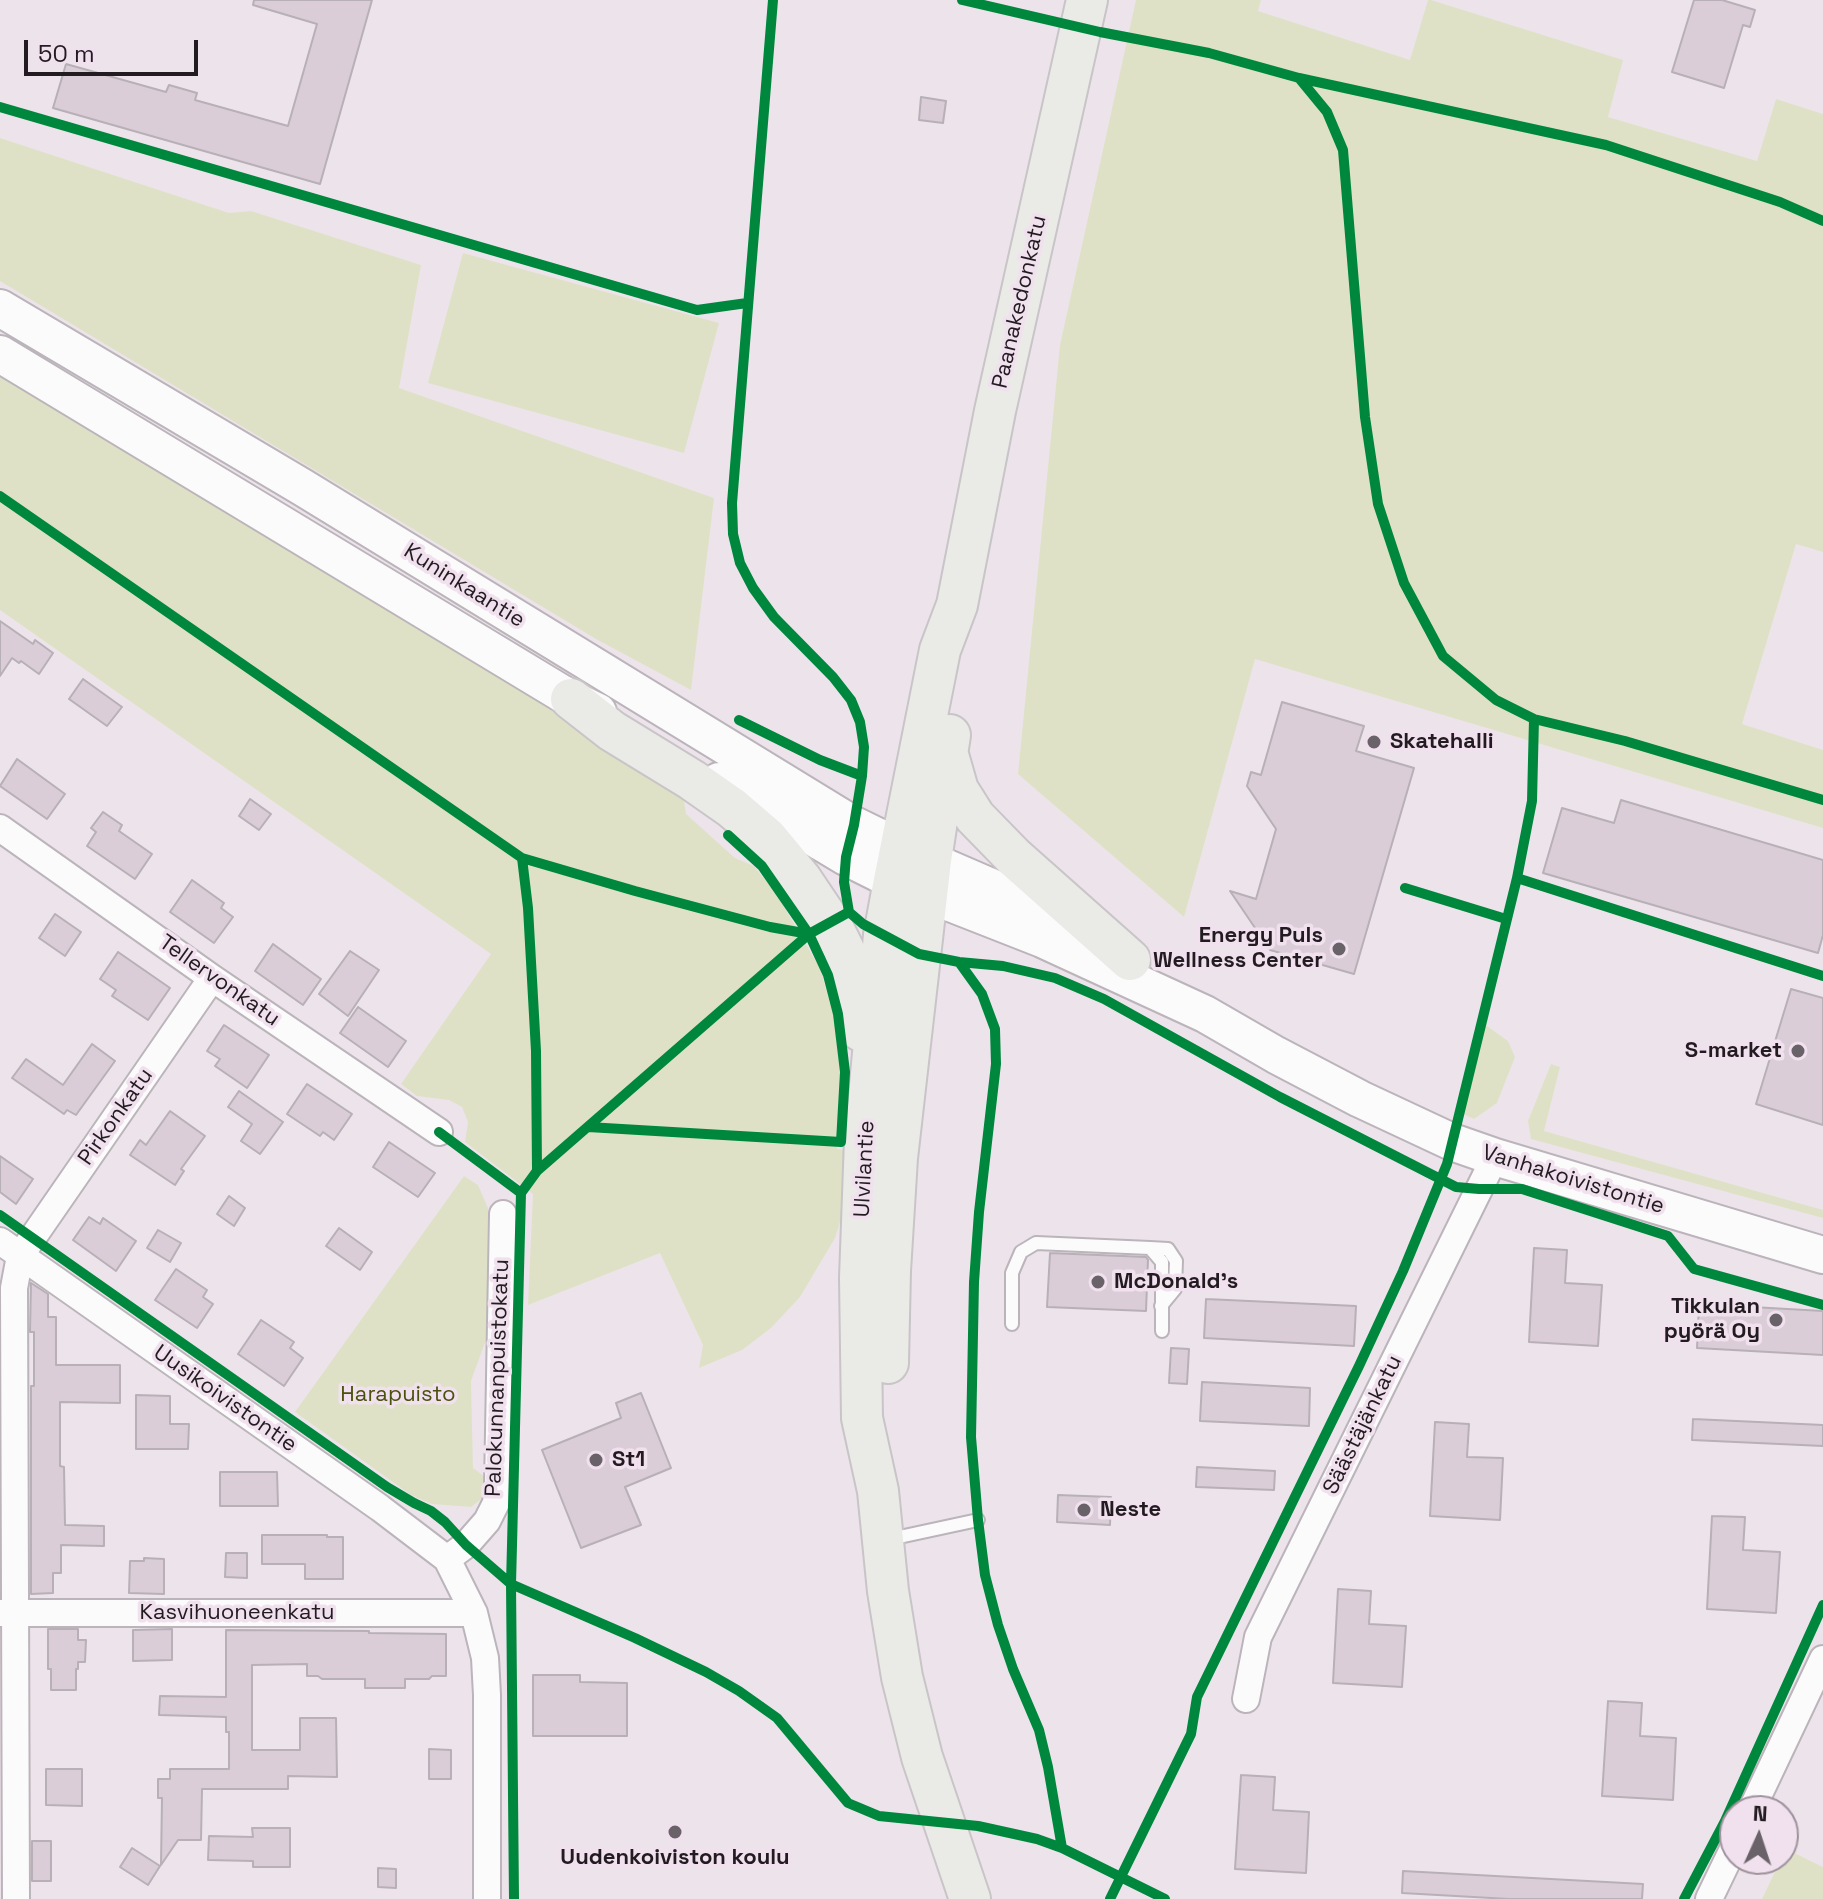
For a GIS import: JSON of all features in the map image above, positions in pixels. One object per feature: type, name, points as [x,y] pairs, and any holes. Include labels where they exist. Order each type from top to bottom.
[{"type":"main road","name":"Paanakedonkatu","points":[[913,871],[940,650],[957,605],[995,411],[1087,0]]},
{"type":"main road","name":"Kuninkaantie","points":[[0,308],[302,487],[854,825],[913,871]]},
{"type":"main road","name":"Kuninkaantie","points":[[0,354],[571,699],[632,728],[846,857],[913,871]]},
{"type":"main road","name":"Paanakedonkatu","points":[[913,871],[947,752],[960,656],[957,605]]},
{"type":"main road","points":[[571,699],[612,731],[732,808],[767,838],[801,879],[830,922],[844,950],[856,992],[861,1031],[865,1139]]},
{"type":"main road","points":[[947,752],[958,790],[975,817],[1014,857],[1130,960]]},
{"type":"main road","name":"Vanhakoivistontie","points":[[913,871],[1012,896],[1130,960],[1205,1014]]},
{"type":"main road","name":"Vanhakoivistontie","points":[[913,871],[1042,939],[1205,1014],[1360,1099],[1452,1142],[1823,1255]]},
{"type":"main road","name":"Ulvilantie","points":[[913,871],[884,935],[865,1139],[860,1278],[862,1418],[878,1491],[888,1591],[902,1677],[922,1757],[970,1899]]},
{"type":"main road","name":"Ulvilantie","points":[[878,1491],[886,1421],[890,1271],[913,871]]},
{"type":"main road","name":"Ulvilantie","points":[[950,1834],[981,1899]]},
{"type":"street","name":"Tellervonkatu","points":[[0,828],[212,978],[439,1132]]},
{"type":"street","name":"Pirkonkatu","points":[[10,1249],[212,978]]},
{"type":"street","name":"Säästäjänkatu","points":[[1246,1699],[1258,1637],[1495,1157]]},
{"type":"street","name":"Palokunnanpuistokatu","points":[[447,1559],[466,1545],[487,1521],[496,1503],[503,1214]]},
{"type":"street","name":"Uusikoivistontie","points":[[10,1249],[380,1508],[447,1559]]},
{"type":"street","points":[[10,1249],[14,1288],[7,1613],[16,1899]]},
{"type":"street","points":[[447,1559],[474,1613],[485,1658],[487,1899]]},
{"type":"street","name":"Kasvihuoneenkatu","points":[[7,1613],[474,1613]]},
{"type":"street","points":[[1759,1795],[1823,1659]]},
{"type":"street","points":[[1709,1899],[1721,1875]]},
{"type":"lane","points":[[1012,1324],[1012,1273],[1021,1252],[1036,1243],[1150,1248],[1162,1262],[1162,1331]]},
{"type":"lane","points":[[883,1541],[978,1520]]},
{"type":"green space","points":[[1136,0],[1261,0],[1258,11],[1410,60],[1428,0],[1431,0],[1623,60],[1608,117],[1757,161],[1776,99],[1823,114],[1823,552],[1796,544],[1742,724],[1823,750],[1823,828],[1255,659],[1184,917],[1018,774],[1060,345]]},
{"type":"green space","points":[[0,138],[229,213],[251,211],[421,265],[399,388],[714,498],[691,690],[596,639],[0,281]]},
{"type":"green space","points":[[463,253],[719,323],[684,453],[428,383]]},
{"type":"green space","points":[[0,374],[652,767],[683,794],[686,814],[735,858],[754,866],[777,895],[820,968],[834,1017],[840,1073],[837,1149],[847,1150],[846,1202],[835,1238],[800,1297],[771,1328],[742,1350],[699,1368],[703,1345],[660,1253],[528,1305],[533,1194],[465,1142],[468,1122],[462,1107],[449,1100],[417,1096],[401,1084],[491,954],[0,610]]},
{"type":"green space","points":[[1484,1024],[1508,1041],[1515,1057],[1497,1103],[1474,1119],[1463,1114]]},
{"type":"green space","points":[[1551,1064],[1560,1067],[1544,1131],[1823,1210],[1823,1218],[1531,1139],[1528,1121]]},
{"type":"green space","name":"Harapuisto","points":[[464,1176],[478,1185],[488,1208],[487,1337],[471,1381],[473,1468],[488,1479],[484,1497],[471,1507],[432,1504],[411,1495],[295,1412]]},
{"type":"green space","points":[[1799,1855],[1823,1867],[1823,1899],[1762,1899],[1773,1875],[1799,1875]]},
{"type":"building","points":[[254,0],[372,0],[320,184],[53,108],[66,64],[166,92],[169,85],[197,93],[195,100],[288,126],[317,24],[253,5]]},
{"type":"building","points":[[1694,0],[1722,0],[1755,10],[1750,27],[1743,25],[1724,88],[1672,72]]},
{"type":"building","points":[[921,97],[946,101],[943,123],[919,120]]},
{"type":"building","points":[[0,621],[33,644],[35,640],[53,653],[39,674],[12,658],[0,676]]},
{"type":"building","points":[[83,679],[122,707],[107,726],[69,699]]},
{"type":"building","points":[[1282,702],[1364,726],[1356,751],[1414,768],[1354,974],[1270,950],[1230,891],[1256,899],[1276,829],[1247,786],[1251,772],[1261,775]]},
{"type":"building","points":[[17,759],[65,794],[47,819],[0,786]]},
{"type":"building","points":[[250,799],[271,814],[259,830],[239,816]]},
{"type":"building","points":[[1621,800],[1823,860],[1823,935],[1818,953],[1543,873],[1562,808],[1614,823]]},
{"type":"building","points":[[103,812],[122,825],[119,831],[152,854],[135,879],[87,846],[96,832],[91,828]]},
{"type":"building","points":[[192,880],[224,903],[221,908],[233,917],[214,943],[170,912]]},
{"type":"building","points":[[55,914],[81,932],[65,956],[39,938]]},
{"type":"building","points":[[273,944],[321,979],[303,1005],[255,971]]},
{"type":"building","points":[[350,951],[379,970],[348,1016],[319,994]]},
{"type":"building","points":[[118,952],[170,988],[148,1020],[112,996],[116,990],[100,979]]},
{"type":"building","name":"S-market","points":[[1791,989],[1823,998],[1823,1125],[1756,1104]]},
{"type":"building","points":[[358,1007],[406,1041],[388,1067],[340,1033]]},
{"type":"building","points":[[224,1025],[269,1055],[247,1088],[215,1066],[220,1059],[207,1051]]},
{"type":"building","points":[[92,1044],[115,1061],[76,1115],[67,1110],[64,1114],[12,1078],[26,1059],[63,1085]]},
{"type":"building","points":[[307,1084],[352,1114],[334,1140],[323,1132],[320,1136],[287,1114]]},
{"type":"building","points":[[239,1091],[283,1122],[260,1154],[241,1141],[252,1124],[228,1107]]},
{"type":"building","points":[[170,1111],[205,1136],[181,1169],[184,1171],[175,1185],[130,1155],[140,1140],[146,1145]]},
{"type":"building","points":[[389,1142],[435,1173],[418,1197],[373,1167]]},
{"type":"building","points":[[0,1156],[33,1179],[16,1204],[0,1192]]},
{"type":"building","points":[[229,1196],[245,1208],[234,1226],[217,1214]]},
{"type":"building","points":[[89,1217],[100,1224],[103,1218],[136,1241],[116,1271],[73,1240]]},
{"type":"building","points":[[339,1228],[372,1252],[360,1270],[326,1246]]},
{"type":"building","points":[[158,1230],[181,1243],[170,1262],[147,1248]]},
{"type":"building","points":[[1534,1248],[1567,1250],[1565,1283],[1602,1285],[1598,1346],[1529,1342]]},
{"type":"building","name":"McDonald's","points":[[1050,1253],[1146,1257],[1146,1311],[1047,1307]]},
{"type":"building","points":[[176,1269],[207,1290],[203,1297],[213,1304],[197,1328],[155,1300]]},
{"type":"building","points":[[31,1283],[48,1294],[48,1317],[56,1317],[56,1365],[120,1365],[120,1403],[60,1402],[60,1466],[64,1467],[65,1525],[104,1526],[104,1546],[61,1545],[61,1573],[53,1573],[53,1593],[31,1594],[34,1332],[30,1332]]},
{"type":"building","points":[[1206,1299],[1356,1306],[1354,1346],[1204,1338]]},
{"type":"building","points":[[1699,1304],[1823,1311],[1823,1355],[1697,1348]]},
{"type":"building","points":[[261,1320],[294,1342],[290,1348],[303,1358],[284,1386],[238,1354]]},
{"type":"building","points":[[1171,1348],[1189,1349],[1187,1384],[1169,1383]]},
{"type":"building","points":[[1202,1382],[1310,1388],[1309,1426],[1200,1421]]},
{"type":"building","points":[[641,1393],[671,1468],[625,1487],[641,1525],[581,1548],[542,1450],[621,1418],[616,1403]]},
{"type":"building","points":[[136,1395],[170,1396],[170,1424],[189,1424],[188,1449],[136,1449]]},
{"type":"building","points":[[1693,1419],[1823,1425],[1823,1446],[1692,1440]]},
{"type":"building","points":[[1435,1422],[1469,1424],[1467,1457],[1503,1458],[1500,1520],[1430,1516]]},
{"type":"building","points":[[1197,1467],[1275,1471],[1274,1490],[1196,1487]]},
{"type":"building","points":[[220,1472],[277,1472],[278,1506],[220,1506]]},
{"type":"building","name":"Neste","points":[[1058,1495],[1111,1497],[1110,1525],[1057,1522]]},
{"type":"building","points":[[1712,1516],[1745,1517],[1743,1550],[1780,1552],[1776,1613],[1707,1609]]},
{"type":"building","points":[[262,1535],[343,1537],[343,1579],[305,1579],[305,1564],[262,1564]]},
{"type":"building","points":[[226,1553],[247,1553],[247,1578],[225,1577]]},
{"type":"building","points":[[144,1558],[164,1559],[164,1594],[129,1593],[130,1561],[144,1561]]},
{"type":"building","points":[[1338,1589],[1371,1591],[1369,1624],[1406,1626],[1402,1687],[1333,1683]]},
{"type":"building","points":[[48,1629],[78,1629],[78,1640],[86,1640],[85,1662],[78,1662],[76,1669],[76,1690],[51,1690]]},
{"type":"building","points":[[172,1629],[172,1660],[133,1661],[133,1630]]},
{"type":"building","points":[[226,1630],[446,1634],[446,1676],[405,1679],[405,1688],[365,1688],[365,1679],[307,1676],[307,1664],[252,1665],[252,1750],[300,1750],[300,1718],[336,1718],[337,1777],[288,1776],[288,1789],[202,1789],[201,1840],[178,1840],[161,1865],[162,1798],[158,1798],[158,1779],[170,1779],[170,1769],[229,1769],[229,1732],[226,1732],[226,1717],[159,1715],[160,1696],[226,1697]]},
{"type":"building","points":[[533,1675],[580,1675],[580,1682],[627,1683],[627,1736],[533,1736]]},
{"type":"building","points":[[1608,1701],[1642,1703],[1640,1736],[1676,1738],[1673,1800],[1602,1796]]},
{"type":"building","points":[[429,1749],[451,1750],[451,1779],[429,1779]]},
{"type":"building","points":[[46,1769],[82,1769],[82,1806],[46,1805]]},
{"type":"building","points":[[1241,1775],[1275,1777],[1273,1810],[1309,1812],[1306,1873],[1235,1869]]},
{"type":"building","points":[[252,1828],[290,1828],[290,1867],[253,1867],[253,1861],[208,1860],[209,1836],[253,1837]]},
{"type":"building","points":[[32,1841],[51,1841],[51,1881],[32,1881]]},
{"type":"building","points":[[132,1848],[160,1866],[148,1885],[120,1867]]},
{"type":"building","points":[[378,1868],[396,1869],[396,1888],[378,1887]]},
{"type":"building","points":[[1403,1871],[1643,1884],[1642,1899],[1509,1899],[1402,1893]]},
{"type":"cycle path","points":[[773,0],[732,503],[733,534],[740,563],[753,588],[774,617],[833,677],[851,700],[860,722],[864,747],[854,825],[846,857],[844,882],[849,912],[809,934]]},
{"type":"cycle path","points":[[962,0],[1209,53],[1299,78],[1606,145],[1780,202],[1823,221]]},
{"type":"cycle path","points":[[1299,78],[1327,112],[1343,150],[1365,417],[1378,504],[1404,583],[1443,656],[1496,700],[1534,719],[1625,741],[1823,800]]},
{"type":"cycle path","points":[[0,107],[697,310],[747,303]]},
{"type":"cycle path","points":[[0,496],[522,858],[770,927],[809,934],[537,1171],[521,1193],[511,1584],[514,1899]]},
{"type":"cycle path","points":[[1110,1899],[1191,1734],[1197,1697],[1359,1366],[1447,1164],[1517,878],[1532,801],[1534,719]]},
{"type":"cycle path","points":[[739,720],[820,760],[862,776]]},
{"type":"cycle path","points":[[588,1127],[841,1142],[845,1072],[838,1014],[828,975],[809,934],[762,866],[728,835]]},
{"type":"cycle path","points":[[522,858],[536,1051],[537,1171]]},
{"type":"cycle path","points":[[1517,878],[1823,976]]},
{"type":"cycle path","points":[[1405,888],[1506,919]]},
{"type":"cycle path","points":[[849,912],[863,924],[919,954],[1003,966],[1055,978],[1104,999],[1280,1097],[1456,1187],[1522,1189],[1668,1236],[1694,1269],[1823,1305]]},
{"type":"cycle path","points":[[959,962],[982,994],[995,1029],[996,1064],[974,1282],[971,1437],[978,1520],[985,1575],[998,1625],[1039,1730],[1062,1848]]},
{"type":"cycle path","points":[[439,1132],[521,1193]]},
{"type":"cycle path","points":[[0,1215],[387,1487],[431,1511],[511,1584],[635,1638],[739,1691],[777,1718],[848,1803],[879,1816],[978,1826],[1037,1839],[1062,1848],[1165,1899]]},
{"type":"cycle path","points":[[1684,1899],[1725,1821],[1823,1605]]},
{"type":"place","name":"Skatehalli","points":[[1374,742]]},
{"type":"place","name":"Energy Puls Wellness Center","points":[[1339,949]]},
{"type":"place","name":"S-market","points":[[1798,1051]]},
{"type":"place","name":"McDonald's","points":[[1098,1282]]},
{"type":"place","name":"Tikkulan pyörä Oy","points":[[1776,1320]]},
{"type":"place","name":"St1","points":[[596,1460]]},
{"type":"place","name":"Neste","points":[[1084,1510]]},
{"type":"place","name":"Uudenkoiviston koulu","points":[[675,1832]]}]
